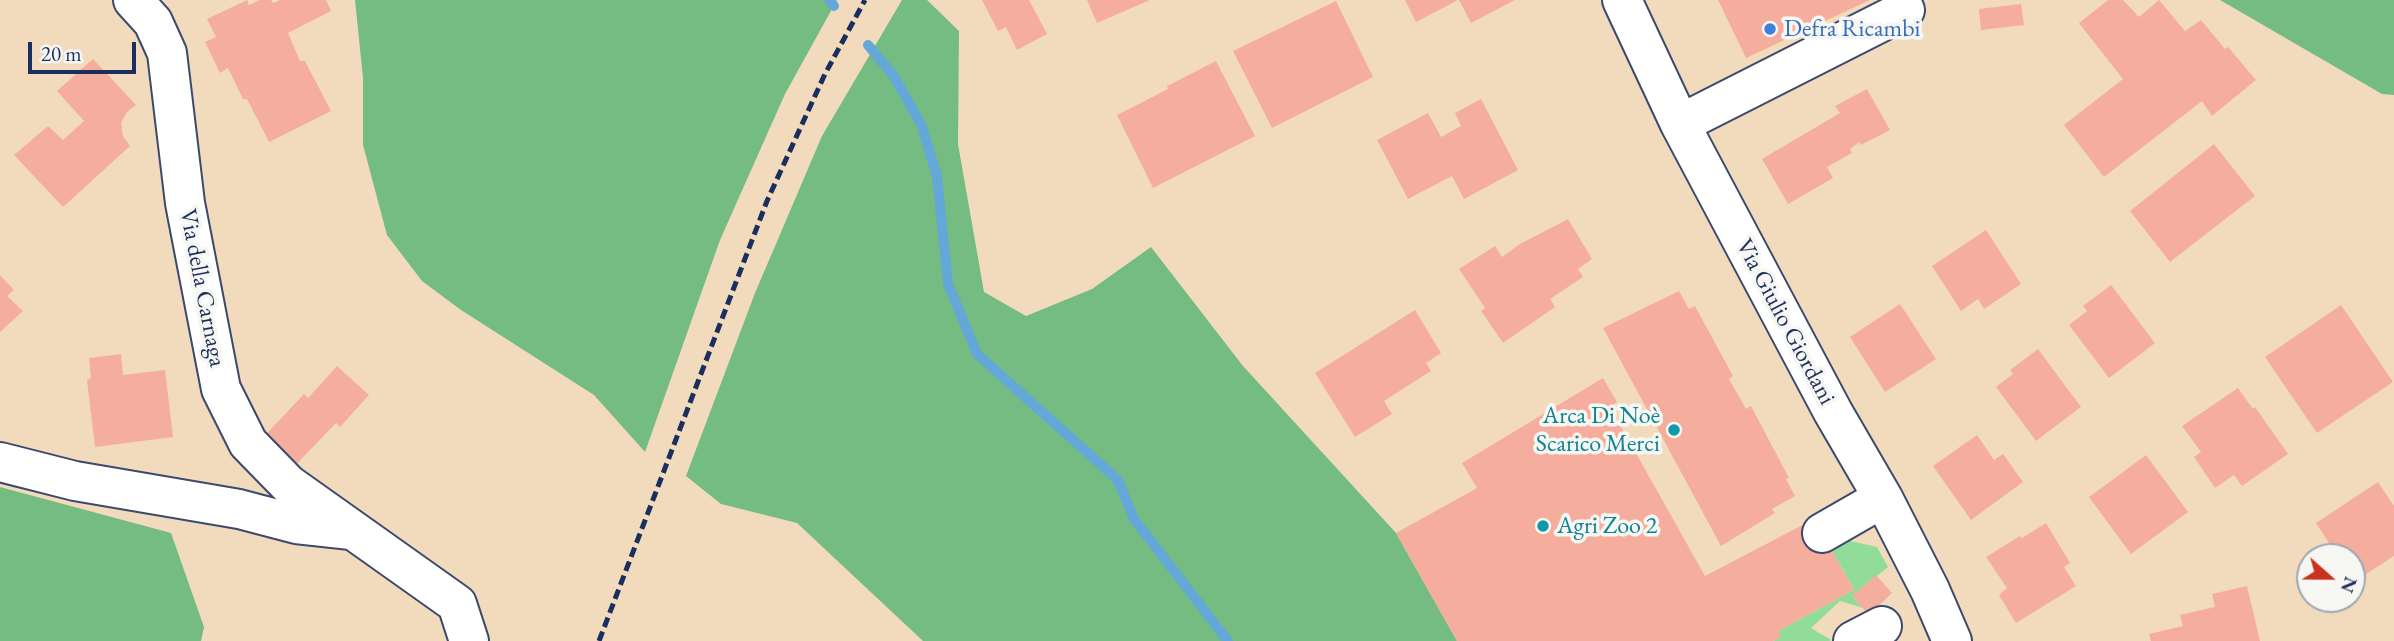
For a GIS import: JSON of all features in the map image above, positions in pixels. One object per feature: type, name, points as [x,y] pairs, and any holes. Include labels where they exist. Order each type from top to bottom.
[{"type":"street","name":"Via della Carnaga","points":[[133,0],[153,22],[167,53],[185,203],[221,389],[248,443],[288,484],[457,604],[459,639]]},
{"type":"street","name":"Via Giulio Giordani","points":[[1622,0],[1680,124],[1833,412],[1883,499],[1930,590],[1952,641]]},
{"type":"street","points":[[1680,124],[1905,10]]},
{"type":"street","name":"Via della Carnaga","points":[[0,463],[75,481],[239,509],[296,524],[354,530]]},
{"type":"street","points":[[1822,533],[1883,499]]},
{"type":"green space","points":[[355,0],[837,0],[785,94],[720,240],[645,452],[594,395],[461,310],[422,281],[387,235],[363,145],[363,78]]},
{"type":"green space","points":[[902,0],[927,0],[959,31],[958,144],[984,292],[1026,316],[1092,289],[1151,247],[1243,366],[1396,533],[1457,641],[923,641],[797,523],[721,504],[686,476],[755,293],[822,136]]},
{"type":"green space","points":[[2220,0],[2394,0],[2394,95],[2382,94]]},
{"type":"green space","points":[[0,487],[171,533],[204,627],[201,641],[0,641]]},
{"type":"green space","points":[[1846,540],[1877,547],[1888,567],[1852,596],[1863,608],[1840,601],[1811,628],[1831,640],[1829,641],[1773,641],[1781,637],[1778,631],[1854,590],[1830,547]]},
{"type":"building","points":[[247,0],[249,5],[260,0],[271,0],[273,3],[280,0],[326,0],[331,11],[288,33],[300,61],[305,61],[331,111],[269,142],[228,68],[220,73],[205,42],[216,37],[207,19]]},
{"type":"building","points":[[982,0],[1029,0],[1047,34],[1017,50],[1006,27],[998,31]]},
{"type":"building","points":[[1087,0],[1150,0],[1097,23]]},
{"type":"building","points":[[1405,0],[1458,0],[1416,22]]},
{"type":"building","points":[[1459,0],[1515,0],[1471,23]]},
{"type":"building","name":"Defra Ricambi","points":[[1718,0],[1870,0],[1746,58]]},
{"type":"building","points":[[2108,0],[2123,0],[2139,17],[2159,0],[2185,31],[2201,20],[2256,80],[2212,116],[2202,101],[2104,177],[2064,125],[2123,79],[2079,23]]},
{"type":"building","points":[[1336,1],[1373,77],[1272,128],[1233,51]]},
{"type":"building","points":[[2021,4],[2024,25],[1981,30],[1979,9]]},
{"type":"building","points":[[93,59],[136,105],[127,112],[121,123],[123,136],[130,146],[63,207],[14,155],[48,126],[63,140],[84,121],[57,91]]},
{"type":"building","points":[[1216,61],[1255,136],[1153,188],[1117,115]]},
{"type":"building","points":[[1867,89],[1890,130],[1861,145],[1859,142],[1850,149],[1852,153],[1827,167],[1833,178],[1788,204],[1762,159],[1840,113],[1835,106]]},
{"type":"building","points":[[1481,99],[1518,170],[1464,199],[1452,176],[1408,199],[1377,140],[1428,113],[1441,137],[1461,126],[1455,113]]},
{"type":"building","points":[[2214,144],[2255,196],[2170,262],[2130,211]]},
{"type":"building","points":[[1568,219],[1592,259],[1578,269],[1583,277],[1550,299],[1555,307],[1503,343],[1481,311],[1485,308],[1459,269],[1495,246],[1502,257],[1520,244]]},
{"type":"building","points":[[1986,230],[2021,284],[1984,309],[1978,299],[1961,311],[1932,266]]},
{"type":"building","points":[[0,275],[14,290],[7,296],[23,311],[0,332]]},
{"type":"building","points":[[2111,285],[2155,343],[2109,378],[2069,325],[2087,311],[2083,306]]},
{"type":"building","points":[[1679,291],[1689,309],[1695,306],[1733,376],[1729,379],[1746,409],[1751,406],[1789,478],[1786,479],[1795,496],[1772,509],[1775,513],[1721,546],[1603,328]]},
{"type":"building","points":[[1900,304],[1936,359],[1885,392],[1850,337]]},
{"type":"building","points":[[2341,305],[2393,382],[2317,433],[2265,357]]},
{"type":"building","points":[[1415,310],[1441,353],[1426,363],[1431,371],[1384,401],[1392,414],[1355,437],[1315,373]]},
{"type":"building","points":[[2038,349],[2081,407],[2036,441],[1996,387],[2013,374],[2010,370]]},
{"type":"building","points":[[121,354],[123,375],[165,370],[173,437],[95,447],[87,380],[91,378],[89,358]]},
{"type":"building","points":[[337,366],[369,395],[340,427],[336,423],[286,475],[255,446],[304,394],[308,398]]},
{"type":"building","name":"Agri Zoo 2","points":[[1603,378],[1617,402],[1610,407],[1705,576],[1814,519],[1854,590],[1778,631],[1781,637],[1773,641],[1457,641],[1396,533],[1477,488],[1462,463]]},
{"type":"building","points":[[2238,388],[2288,454],[2242,486],[2234,475],[2215,488],[2194,457],[2201,452],[2182,426]]},
{"type":"building","points":[[1977,435],[1994,460],[2003,454],[2023,482],[1971,520],[1933,466]]},
{"type":"building","points":[[2146,455],[2188,512],[2131,554],[2089,497]]},
{"type":"building","points":[[2378,482],[2394,506],[2394,556],[2366,574],[2366,543],[2329,543],[2316,523]]},
{"type":"building","points":[[2046,523],[2070,563],[2064,567],[2076,586],[2016,623],[1999,595],[2007,588],[1986,557]]},
{"type":"building","points":[[1876,575],[1892,593],[1869,615],[1852,596]]},
{"type":"building","points":[[2247,586],[2260,641],[2151,641],[2149,634],[2183,626],[2180,615],[2215,607],[2212,594]]},
{"type":"waterway","points":[[829,0],[834,6]]},
{"type":"waterway","points":[[868,45],[893,75],[921,124],[937,176],[948,284],[977,354],[1118,480],[1134,519],[1228,641]]},
{"type":"railway","points":[[599,641],[767,201],[825,74],[865,0]]},
{"type":"place","name":"Defra Ricambi","points":[[1770,29]]},
{"type":"place","name":"Arca Di Noè Scarico Merci","points":[[1674,430]]},
{"type":"place","name":"Agri Zoo 2","points":[[1543,526]]}]
